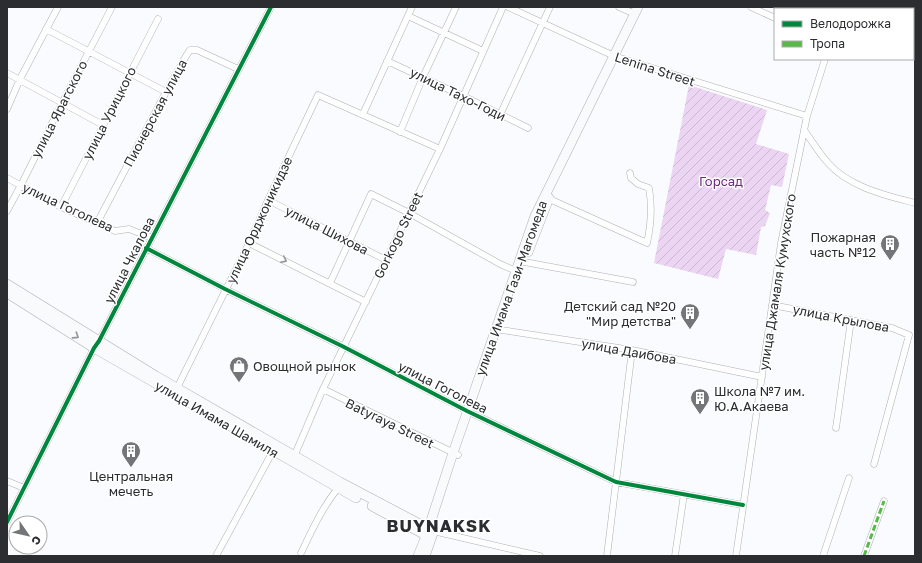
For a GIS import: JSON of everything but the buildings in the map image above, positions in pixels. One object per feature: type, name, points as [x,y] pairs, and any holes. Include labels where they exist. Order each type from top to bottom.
[{"type":"main road","points":[[616,57],[643,7]]},
{"type":"main road","points":[[425,556],[430,534],[455,454],[546,198],[616,57],[637,11]]},
{"type":"main road","name":"улица Имама Гази-Магомеда","points":[[498,330],[516,271],[522,262]]},
{"type":"main road","name":"улица Имама Шамиля","points":[[7,284],[96,344],[273,451],[340,482],[430,534]]},
{"type":"main road","name":"улица Имама Шамиля","points":[[8,296],[177,388],[338,488],[430,534]]},
{"type":"main road","points":[[418,556],[430,534]]},
{"type":"street","points":[[7,109],[20,79],[58,7]]},
{"type":"street","name":"улица Ярагского","points":[[7,211],[112,7]]},
{"type":"street","name":"улица Чкалова","points":[[7,522],[96,344],[271,7]]},
{"type":"street","points":[[412,7],[363,114],[440,149]]},
{"type":"street","points":[[400,132],[423,77],[456,7]]},
{"type":"street","name":"Gorkogo Street","points":[[293,459],[323,389],[440,149],[503,7]]},
{"type":"street","name":"Lenina Street","points":[[508,7],[616,57],[807,116]]},
{"type":"street","points":[[500,115],[550,7]]},
{"type":"street","points":[[619,7],[637,11]]},
{"type":"street","points":[[751,7],[774,18]]},
{"type":"street","points":[[408,16],[483,51]]},
{"type":"street","name":"улица Урицкого","points":[[61,207],[158,19]]},
{"type":"street","points":[[46,29],[166,92]]},
{"type":"street","name":"Пионерская улица","points":[[97,223],[166,92],[190,50],[197,50],[238,69]]},
{"type":"street","name":"улица Джамаля Кумухского","points":[[736,556],[781,242],[807,116],[825,60]]},
{"type":"street","name":"улица Тахо-Годи","points":[[387,61],[528,128]]},
{"type":"street","points":[[7,73],[103,125]]},
{"type":"street","name":"улица Орджоникидзе","points":[[177,388],[249,243],[318,95],[363,114]]},
{"type":"street","points":[[804,130],[828,164],[848,179],[878,192],[915,203]]},
{"type":"street","points":[[546,198],[647,243],[649,231],[650,196],[648,188],[634,181],[631,178],[630,173]]},
{"type":"street","name":"улица Гоголева","points":[[7,178],[61,207],[115,231],[129,229],[152,238]]},
{"type":"street","points":[[330,283],[371,194],[409,213],[500,264],[516,271]]},
{"type":"street","name":"улица Шихова","points":[[268,200],[386,260]]},
{"type":"street","points":[[249,243],[366,302]]},
{"type":"street","name":"улица Гоголева","points":[[146,248],[226,290],[344,346],[470,412],[616,482],[744,505]]},
{"type":"street","points":[[522,262],[633,282]]},
{"type":"street","name":"улица Крылова","points":[[772,305],[892,328],[909,335]]},
{"type":"street","points":[[836,428],[851,320]]},
{"type":"street","name":"улица Даибова","points":[[498,330],[632,350],[762,377]]},
{"type":"street","points":[[874,464],[909,335],[915,330]]},
{"type":"street","points":[[607,556],[632,350]]},
{"type":"street","name":"Batyraya Street","points":[[323,389],[455,454]]},
{"type":"street","points":[[216,556],[273,451]]},
{"type":"street","points":[[823,556],[849,478]]},
{"type":"street","points":[[7,481],[24,488]]},
{"type":"street","points":[[301,553],[317,520],[338,488]]},
{"type":"street","points":[[675,556],[684,494]]},
{"type":"street","points":[[864,556],[884,502]]},
{"type":"street","points":[[430,534],[522,554],[540,556]]},
{"type":"green space","name":"Горсад","points":[[689,85],[767,110],[756,144],[789,154],[782,187],[771,185],[765,210],[770,213],[765,226],[761,227],[756,255],[726,249],[718,279],[654,263]]},
{"type":"marked path","points":[[864,556],[884,501]]},
{"type":"cycle path","points":[[7,522],[94,348],[99,341],[271,7]]},
{"type":"cycle path","points":[[146,248],[225,289],[344,347],[467,411],[616,482],[743,505]]},
{"type":"place","name":"Пожарная часть №12","points":[[890,261]]},
{"type":"place","name":"Детский сад №20 \"Мир детства\"","points":[[690,330]]},
{"type":"place","name":"Овощной рынок","points":[[239,383]]},
{"type":"place","name":"Школа №7 им. Ю.А.Акаева","points":[[700,415]]},
{"type":"place","name":"Центральная мечеть","points":[[131,468]]},
{"type":"district","name":"BUYNAKSK","points":[[439,526]]}]
